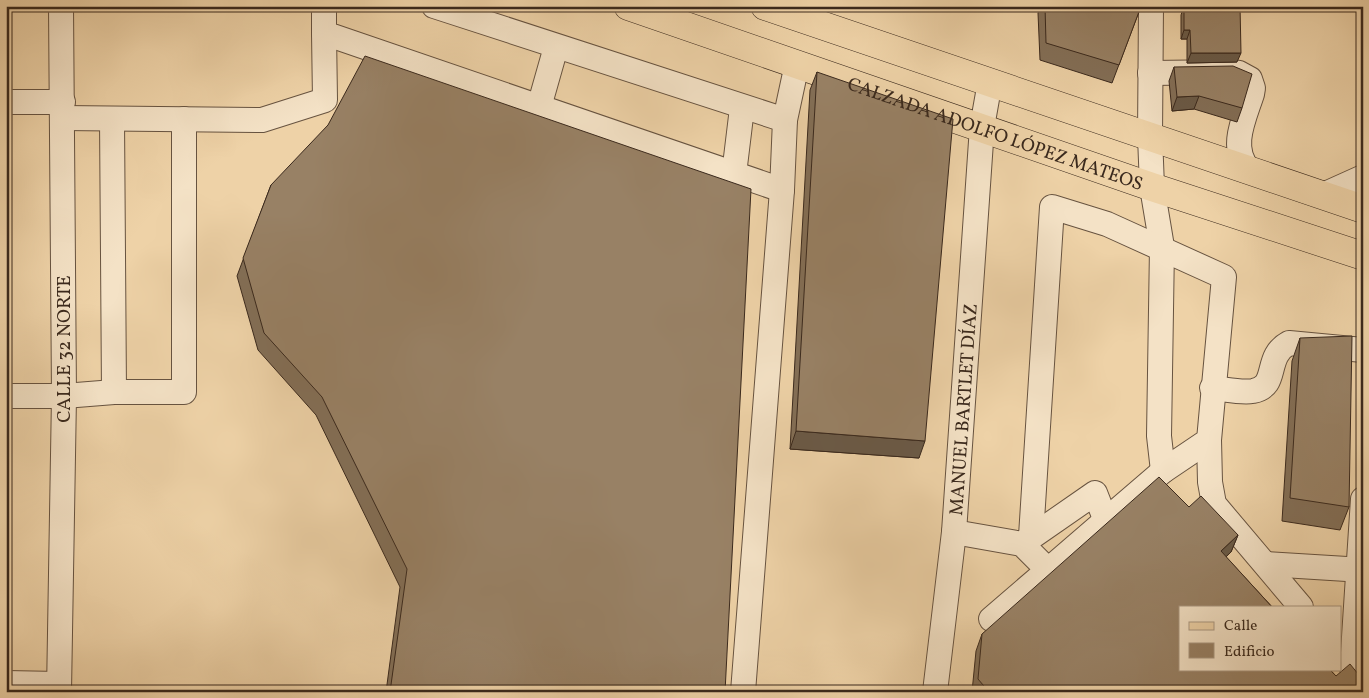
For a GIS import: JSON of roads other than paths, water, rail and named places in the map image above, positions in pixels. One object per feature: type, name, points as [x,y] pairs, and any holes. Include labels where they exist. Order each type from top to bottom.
[{"type":"main road","name":"CALZADA ADOLFO LÓPEZ MATEOS","points":[[628,6],[1362,256]]},
{"type":"main road","points":[[765,6],[1363,209]]},
{"type":"street","name":"CALLE 32 NORTE","points":[[59,688],[64,396],[61,6]]},
{"type":"street","points":[[6,102],[112,119],[262,120],[325,100],[324,6]]},
{"type":"street","points":[[434,6],[742,108],[785,120]]},
{"type":"street","points":[[1151,6],[1150,136],[1152,186],[1162,248],[1159,436],[1163,471]]},
{"type":"street","points":[[324,33],[782,190]]},
{"type":"street","points":[[539,106],[556,46]]},
{"type":"street","points":[[743,692],[782,190],[785,120],[797,64]]},
{"type":"street","points":[[1150,73],[1231,72],[1239,73],[1250,79],[1253,88],[1252,94],[1238,142],[1242,163],[1249,170]]},
{"type":"street","name":"MANUEL BARTLET DÍAZ","points":[[935,692],[954,532],[982,127],[990,82]]},
{"type":"street","points":[[734,174],[742,108]]},
{"type":"street","points":[[112,119],[114,392]]},
{"type":"street","points":[[6,396],[64,396],[114,392],[184,392],[184,119]]},
{"type":"street","points":[[1323,195],[1363,177]]},
{"type":"street","points":[[1048,570],[1027,540],[1052,207],[1107,224],[1224,277],[1212,388],[1209,440],[1210,482],[1214,504],[1300,606]]},
{"type":"street","points":[[1212,388],[1245,391],[1258,389],[1269,380],[1274,357],[1289,343],[1363,350]]},
{"type":"street","points":[[991,619],[1163,471],[1209,440]]},
{"type":"street","points":[[954,532],[1027,540],[1095,493],[1106,522]]},
{"type":"street","points":[[1352,668],[1361,570],[1363,499]]},
{"type":"street","points":[[1266,564],[1361,570]]},
{"type":"street","points":[[6,683],[59,688]]}]
